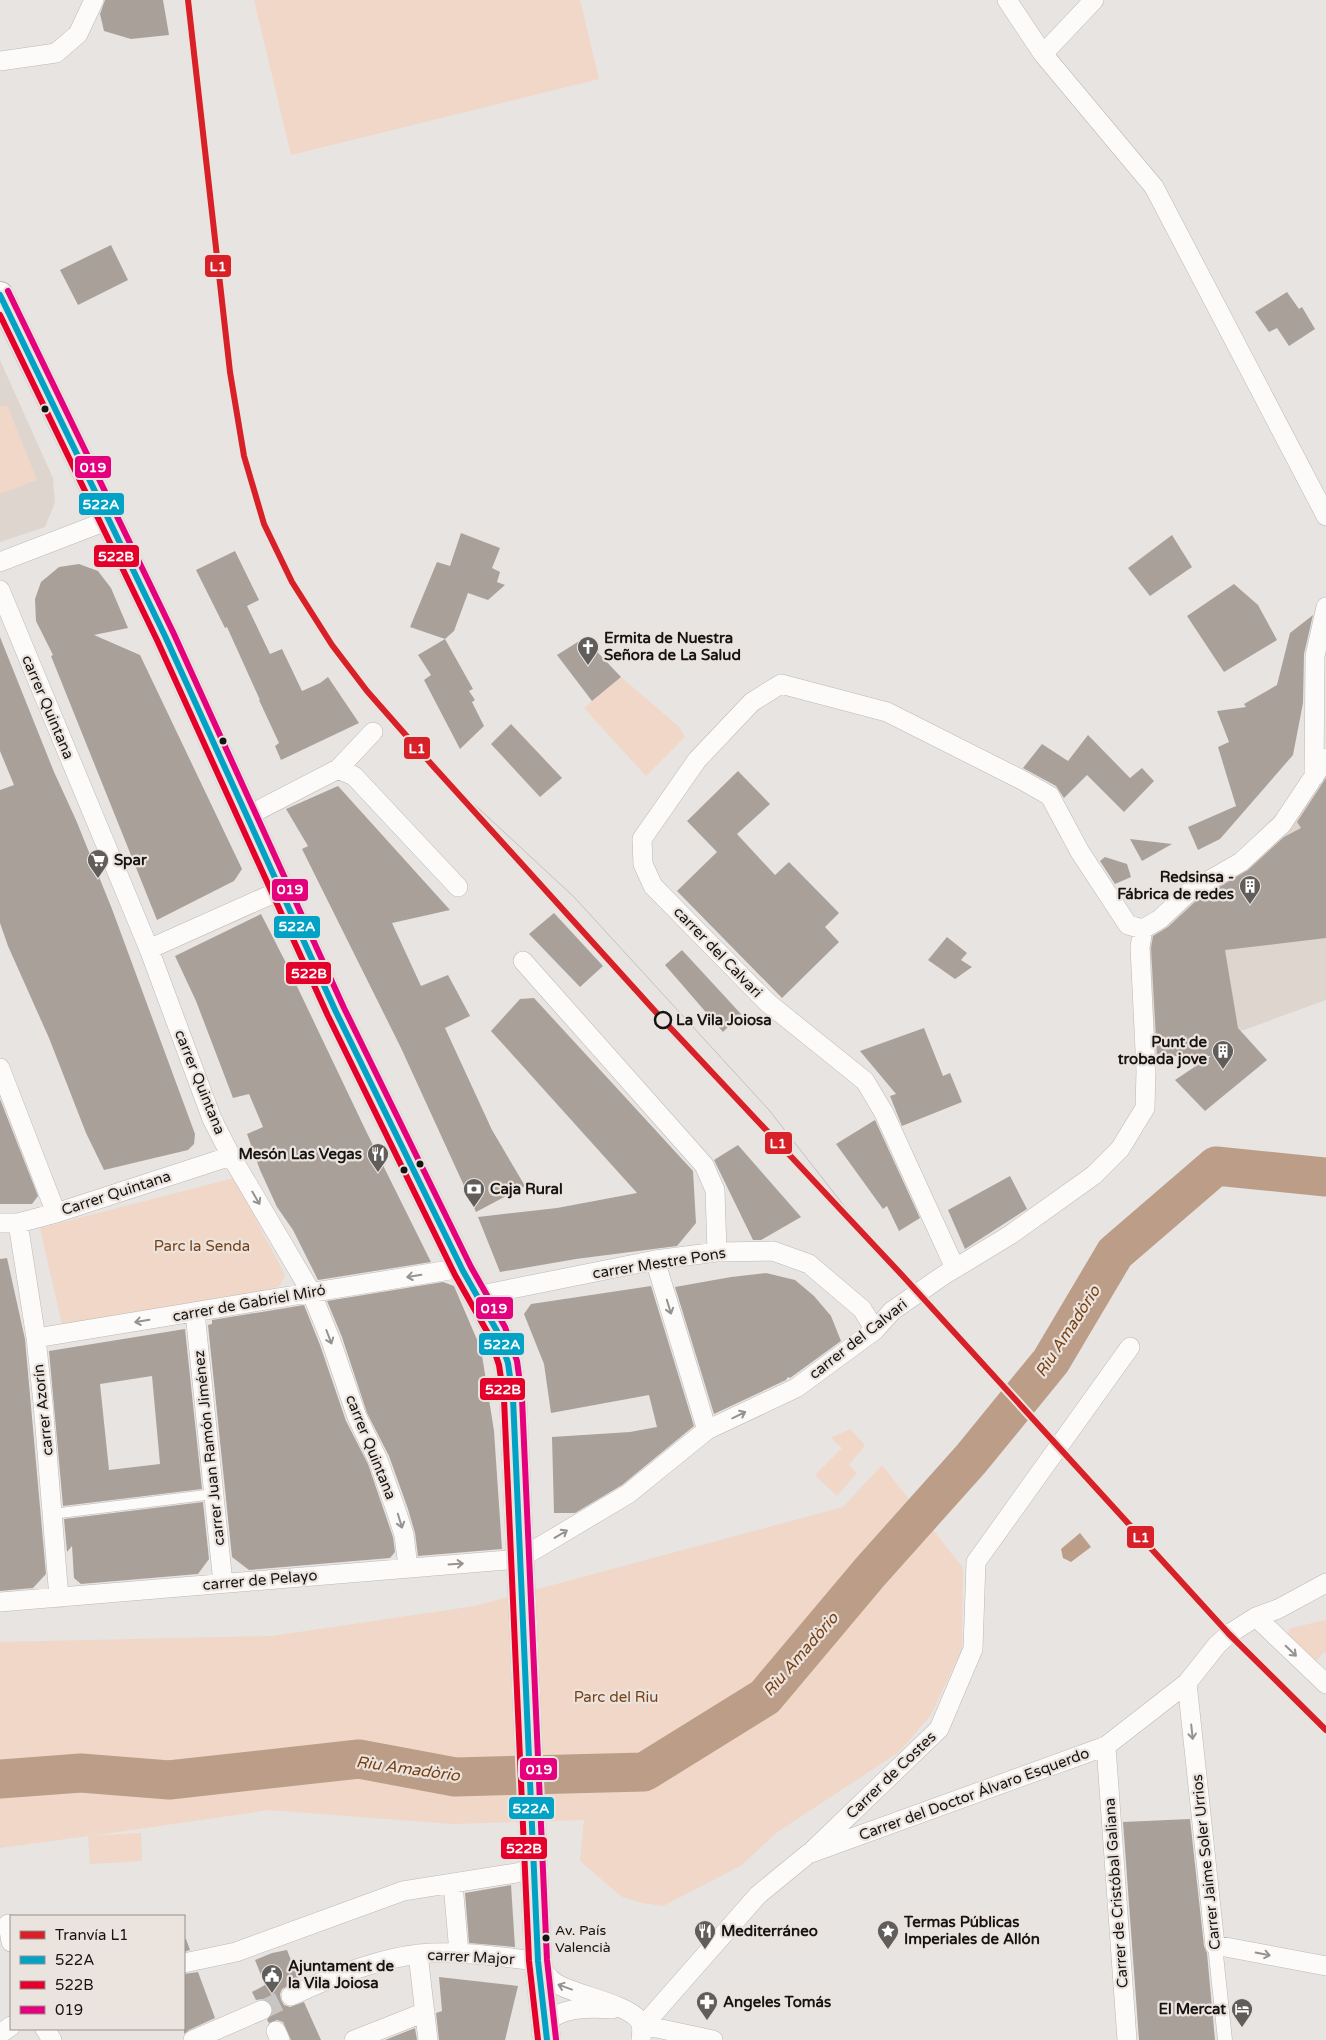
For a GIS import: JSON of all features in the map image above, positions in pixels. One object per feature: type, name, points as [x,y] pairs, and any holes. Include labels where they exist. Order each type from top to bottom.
[{"type":"main road","points":[[0,296],[165,636],[336,1012],[476,1296],[496,1331],[508,1364],[514,1408],[533,1863],[543,2035]]},
{"type":"street","points":[[0,61],[56,52],[78,34],[94,0]]},
{"type":"street","points":[[1007,0],[1043,54],[1154,187],[1326,516]]},
{"type":"street","points":[[1043,54],[1094,0]]},
{"type":"street","points":[[0,562],[109,520]]},
{"type":"street","name":"carrer Quintana","points":[[0,590],[149,949],[212,1119],[231,1156],[311,1292],[331,1341],[356,1417],[378,1460],[395,1506],[404,1535],[408,1567]]},
{"type":"street","points":[[1314,778],[1315,656],[1326,607]]},
{"type":"street","name":"carrer del Calvari","points":[[519,1559],[628,1494],[707,1430],[796,1388],[875,1330],[892,1311],[955,1268],[884,1114],[865,1081],[768,1003],[654,886],[643,864],[642,839],[697,760],[752,702],[781,684],[887,712],[1050,796],[1080,852],[1128,925],[1143,929]]},
{"type":"street","points":[[247,816],[338,769],[373,732]]},
{"type":"street","points":[[955,1268],[1010,1235],[1094,1176],[1120,1149],[1145,1108],[1146,1071],[1140,947],[1143,929],[1160,919],[1189,892],[1241,862],[1282,824],[1326,758]]},
{"type":"street","points":[[338,769],[354,776],[458,887]]},
{"type":"street","points":[[149,949],[281,890]]},
{"type":"street","points":[[523,961],[704,1165],[715,1190],[717,1252]]},
{"type":"street","points":[[0,1068],[56,1213]]},
{"type":"street","name":"Carrer Quintana","points":[[9,1223],[56,1213],[231,1156]]},
{"type":"street","name":"carrer Azorín","points":[[9,1223],[36,1338],[59,1598]]},
{"type":"street","name":"carrer Mestre Pons","points":[[476,1296],[655,1260],[717,1252],[773,1251],[809,1264],[862,1310],[875,1330]]},
{"type":"street","points":[[655,1260],[707,1430]]},
{"type":"street","name":"carrer de Gabriel Miró","points":[[36,1338],[462,1268]]},
{"type":"street","name":"carrer Juan Ramón Jiménez","points":[[194,1313],[223,1583]]},
{"type":"street","name":"Carrer de Costes","points":[[808,1854],[939,1728],[973,1649],[976,1562],[1130,1347]]},
{"type":"street","name":"carrer de Pelayo","points":[[0,1602],[519,1559]]},
{"type":"street","name":"Carrer del Doctor Álvaro Esquerdo","points":[[642,2034],[758,1895],[808,1854],[1106,1746],[1187,1683],[1217,1645],[1229,1634],[1256,1617],[1278,1609],[1326,1583]]},
{"type":"street","points":[[1256,1617],[1326,1684]]},
{"type":"street","name":"Carrer Jaime Soler Urrios","points":[[1187,1683],[1225,2040]]},
{"type":"street","name":"Carrer de Cristóbal Galiana","points":[[1106,1746],[1127,2040]]},
{"type":"street","points":[[185,1963],[236,1952],[404,1891],[516,1873],[533,1863]]},
{"type":"street","points":[[453,1884],[459,1953]]},
{"type":"street","points":[[1215,1945],[1326,1966]]},
{"type":"street","name":"carrer Major","points":[[291,1996],[359,1968],[418,1954],[459,1953],[538,1961]]},
{"type":"street","points":[[418,1954],[428,2040]]},
{"type":"street","points":[[538,1961],[546,1975],[556,1984],[626,2012],[639,2020],[642,2034],[657,2028],[708,2040]]},
{"type":"street","points":[[543,2035],[560,2013],[602,2008],[626,2012]]},
{"type":"street","points":[[193,2040],[262,2010]]},
{"type":"street","points":[[354,2040],[425,2012]]},
{"type":"lane","points":[[52,1514],[214,1494]]},
{"type":"shaded area","points":[[0,360],[53,478],[55,503],[45,527],[0,542]]},
{"type":"shaded area","name":"Redsinsa - Fábrica de redes","points":[[1326,763],[1326,1000],[1238,1032],[1203,1056],[1145,1057],[1140,947],[1314,778]]},
{"type":"shaded area","points":[[1080,1533],[1091,1547],[1071,1562],[1063,1558],[1061,1549]]},
{"type":"green space","points":[[254,0],[580,0],[599,79],[291,155]]},
{"type":"green space","points":[[7,405],[37,480],[0,494],[0,407]]},
{"type":"green space","points":[[621,677],[679,727],[685,737],[646,776],[584,708]]},
{"type":"green space","name":"Parc la Senda","points":[[234,1178],[285,1275],[280,1285],[271,1291],[62,1325],[40,1228]]},
{"type":"green space","points":[[850,1429],[865,1445],[849,1465],[857,1473],[837,1496],[815,1475],[842,1448],[831,1438]]},
{"type":"green space","name":"Parc del Riu","points":[[882,1465],[963,1568],[962,1649],[931,1715],[899,1752],[776,1833],[742,1865],[663,1906],[622,1897],[580,1861],[584,1820],[452,1824],[269,1810],[90,1836],[141,1833],[142,1861],[90,1864],[88,1836],[0,1848],[0,1642],[272,1636],[475,1606],[843,1507]]},
{"type":"green space","points":[[1326,1620],[1326,1652],[1315,1663],[1287,1634],[1291,1628]]},
{"type":"building","points":[[105,0],[163,0],[169,35],[131,39],[104,31],[100,14]]},
{"type":"building","points":[[111,245],[128,280],[78,305],[60,270]]},
{"type":"building","points":[[1287,292],[1299,309],[1302,307],[1315,329],[1289,346],[1277,328],[1269,332],[1255,312]]},
{"type":"building","points":[[461,533],[500,548],[492,568],[500,572],[497,582],[505,585],[488,600],[468,593],[454,631],[445,639],[410,627],[437,562],[450,566]]},
{"type":"building","points":[[1172,535],[1192,567],[1150,596],[1128,568]]},
{"type":"building","points":[[235,551],[259,600],[247,606],[270,654],[282,649],[302,691],[328,677],[359,723],[281,760],[275,746],[279,743],[260,700],[227,627],[225,628],[196,570]]},
{"type":"building","points":[[79,564],[98,571],[111,588],[128,628],[94,635],[140,655],[242,869],[234,881],[157,920],[51,656],[53,655],[36,621],[35,599],[41,582],[59,567]]},
{"type":"building","points":[[1234,584],[1258,605],[1277,640],[1224,672],[1187,616]]},
{"type":"building","points":[[1313,615],[1304,654],[1303,703],[1293,755],[1220,839],[1198,850],[1188,827],[1236,806],[1218,747],[1229,742],[1217,711],[1246,707],[1244,704],[1277,685],[1290,633]]},
{"type":"building","points":[[0,637],[112,909],[195,1134],[194,1144],[188,1150],[104,1170],[86,1133],[49,1038],[8,946],[0,923],[0,790],[14,785],[0,751]]},
{"type":"building","name":"Ermita de Nuestra Señora de La Salud","points":[[584,638],[621,677],[592,701],[557,655]]},
{"type":"building","points":[[445,639],[473,689],[469,691],[475,700],[472,702],[484,726],[460,749],[424,680],[431,675],[418,655]]},
{"type":"building","points":[[511,724],[562,778],[540,797],[491,744]]},
{"type":"building","points":[[1088,735],[1130,778],[1142,768],[1154,781],[1124,812],[1087,775],[1064,798],[1056,786],[1023,768],[1042,744],[1068,761]]},
{"type":"building","points":[[738,771],[770,804],[737,834],[775,875],[789,862],[839,913],[825,927],[839,942],[782,998],[677,891],[717,852],[687,821]]},
{"type":"building","name":"Redsinsa - Fábrica de redes","points":[[1326,778],[1326,938],[1225,950],[1238,1028],[1267,1060],[1205,1111],[1175,1080],[1211,1056],[1157,1056],[1151,948],[1153,936],[1168,927],[1196,901],[1248,870],[1284,837],[1301,828],[1297,822]]},
{"type":"building","points":[[338,786],[450,910],[392,923],[421,986],[448,975],[470,1016],[445,1028],[492,1130],[525,1186],[476,1212],[401,1048],[302,849],[308,846],[286,809]]},
{"type":"building","points":[[1130,839],[1172,844],[1142,861]]},
{"type":"building","points":[[1105,857],[1127,864],[1131,877],[1115,884],[1100,861]]},
{"type":"building","points":[[554,913],[603,966],[580,987],[529,934]]},
{"type":"building","points":[[261,914],[431,1262],[318,1280],[293,1230],[277,1207],[260,1170],[247,1134],[263,1127],[249,1094],[233,1098],[196,1001],[175,956]]},
{"type":"building","points":[[947,937],[967,953],[961,960],[972,967],[955,979],[928,960]]},
{"type":"building","points":[[682,950],[741,1014],[723,1032],[665,965]]},
{"type":"building","points":[[534,998],[693,1171],[696,1223],[677,1246],[576,1259],[500,1272],[478,1217],[557,1208],[637,1193],[491,1031],[520,999]]},
{"type":"building","points":[[924,1028],[943,1076],[950,1073],[962,1102],[902,1126],[890,1096],[896,1094],[860,1051]]},
{"type":"building","points":[[0,1099],[38,1196],[32,1204],[0,1204]]},
{"type":"building","points":[[875,1120],[920,1218],[899,1231],[887,1206],[883,1209],[836,1144]]},
{"type":"building","points":[[738,1145],[801,1217],[761,1240],[753,1240],[714,1160]]},
{"type":"building","points":[[1010,1176],[1027,1209],[965,1249],[948,1210]]},
{"type":"building","points":[[7,1258],[25,1339],[46,1574],[33,1588],[0,1591],[0,1259]]},
{"type":"building","points":[[766,1273],[795,1280],[814,1296],[831,1316],[841,1341],[790,1378],[788,1377],[786,1380],[714,1414],[675,1287]]},
{"type":"building","points":[[443,1282],[454,1286],[481,1349],[494,1431],[502,1549],[418,1556],[415,1533],[408,1509],[389,1456],[367,1413],[342,1337],[327,1301]]},
{"type":"building","points":[[651,1286],[694,1426],[622,1485],[575,1513],[554,1513],[552,1437],[630,1432],[657,1427],[649,1395],[551,1413],[544,1364],[524,1314],[531,1304]]},
{"type":"building","points":[[304,1305],[346,1421],[368,1464],[393,1537],[395,1552],[390,1558],[249,1570],[232,1557],[208,1325],[212,1324],[212,1320]]},
{"type":"building","points":[[185,1329],[202,1489],[63,1506],[49,1351]],"holes":[[[152,1376],[160,1464],[109,1470],[100,1384]]]},
{"type":"building","points":[[203,1502],[209,1559],[198,1574],[81,1584],[74,1578],[72,1546],[67,1552],[64,1519]]},
{"type":"building","points":[[1190,1819],[1204,1946],[1207,1953],[1215,2040],[1139,2040],[1123,1822]]},
{"type":"building","points":[[511,1885],[515,1947],[469,1943],[465,1893]]},
{"type":"building","points":[[185,1939],[186,1939],[190,1950],[185,1952]]},
{"type":"building","name":"Ajuntament de la Vila Joiosa","points":[[287,1950],[299,1980],[282,1989],[280,1994],[281,2000],[284,2005],[290,2007],[304,2002],[321,2040],[291,2040],[283,2022],[277,2020],[269,2023],[267,2020],[273,2011],[269,2001],[263,1999],[256,2000],[252,1992],[265,1985],[255,1960],[272,1953]]},
{"type":"building","points":[[198,1972],[215,2018],[184,2034],[185,2030],[185,1974]]},
{"type":"building","points":[[439,1977],[518,1986],[505,2040],[439,2040],[436,2013],[442,2011]]},
{"type":"building","points":[[415,2028],[417,2040],[385,2040]]},
{"type":"waterway","name":"Riu Amadòrio","points":[[0,1779],[81,1773],[169,1780],[359,1759],[455,1777],[644,1772],[765,1697],[870,1572],[971,1459],[1051,1361],[1115,1253],[1216,1166],[1326,1177]]},
{"type":"tunnel","points":[[262,2010],[291,1996]]},
{"type":"tram line","name":"L1","points":[[188,0],[230,372],[244,456],[264,524],[292,582],[332,645],[367,691],[433,766],[663,1020],[901,1274],[1229,1634],[1326,1730]]},
{"type":"tram line","points":[[433,766],[574,897],[769,1110],[881,1253]]},
{"type":"transit line","name":"019","points":[[8,291],[173,632],[344,1008],[471,1267],[505,1327],[517,1361],[522,1398],[547,1960],[556,2039]]},
{"type":"transit line","name":"522A","points":[[0,295],[165,636],[336,1012],[463,1271],[497,1331],[508,1363],[513,1398],[538,1961],[547,2040]]},
{"type":"transit line","name":"522B","points":[[0,315],[157,640],[328,1016],[455,1275],[489,1335],[499,1365],[504,1399],[529,1961],[538,2040]]},
{"type":"place","name":"Ermita de Nuestra Señora de La Salud","points":[[588,666]]},
{"type":"place","name":"Spar","points":[[98,879]]},
{"type":"place","name":"Redsinsa - Fábrica de redes","points":[[1250,905]]},
{"type":"place","name":"La Vila Joiosa","points":[[663,1020]]},
{"type":"place","name":"Punt de trobada jove","points":[[1223,1070]]},
{"type":"place","name":"Mesón Las Vegas","points":[[378,1173]]},
{"type":"place","name":"Caja Rural","points":[[474,1208]]},
{"type":"place","name":"Av. País Valencià","points":[[546,1938]]},
{"type":"place","name":"Mediterráneo","points":[[705,1950]]},
{"type":"place","name":"Termas Públicas Imperiales de Allón","points":[[888,1950]]},
{"type":"place","name":"Ajuntament de la Vila Joiosa","points":[[272,1994]]},
{"type":"place","name":"Angeles Tomás","points":[[707,2021]]},
{"type":"place","name":"El Mercat","points":[[1242,2028]]}]
